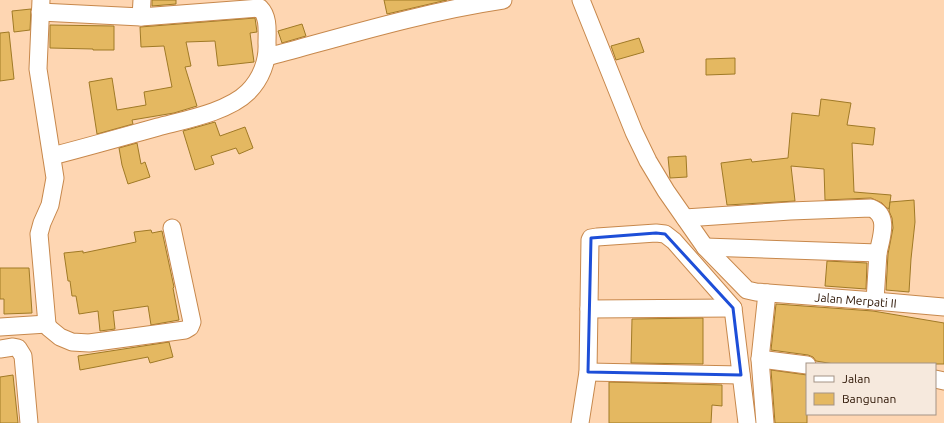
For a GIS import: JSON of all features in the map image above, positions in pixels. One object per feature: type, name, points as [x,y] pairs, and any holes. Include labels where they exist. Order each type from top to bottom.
[{"type":"street","points":[[141,17],[142,0]]},
{"type":"street","points":[[267,57],[357,32],[466,6],[503,0]]},
{"type":"street","name":"Jalan Merpati II","points":[[581,0],[634,132],[648,161],[705,247],[747,290],[767,293],[944,307]]},
{"type":"street","points":[[52,156],[203,115],[230,105],[247,93],[259,78],[267,57],[266,20],[265,15],[260,8],[141,17],[40,6],[38,69],[55,178],[50,205],[38,234],[47,324],[49,328],[66,340],[72,342],[89,343],[185,330],[190,327],[192,322],[172,228]]},
{"type":"street","points":[[685,218],[790,211],[871,208],[878,211],[883,224],[878,253],[875,301]]},
{"type":"street","points":[[580,423],[588,372],[590,238],[656,233],[665,234],[674,241],[734,308],[747,423]]},
{"type":"street","points":[[705,247],[878,253]]},
{"type":"street","points":[[766,423],[760,359],[767,293]]},
{"type":"street","points":[[589,309],[734,308]]},
{"type":"street","points":[[0,327],[47,324]]},
{"type":"street","points":[[0,349],[13,347],[18,348],[23,356],[29,423]]},
{"type":"street","points":[[760,359],[806,364]]},
{"type":"street","points":[[588,372],[741,375]]},
{"type":"highlighted area","points":[[656,233],[665,234],[733,308],[741,375],[588,372],[591,238]]},
{"type":"building","points":[[152,0],[176,0],[176,4],[152,6]]},
{"type":"building","points":[[384,0],[447,0],[387,14]]},
{"type":"building","points":[[31,9],[30,30],[14,32],[12,11]]},
{"type":"building","points":[[255,18],[257,32],[250,33],[254,62],[218,66],[215,41],[186,42],[191,66],[185,67],[197,106],[174,113],[132,120],[133,124],[97,134],[89,82],[112,78],[117,110],[146,105],[144,92],[172,87],[164,46],[141,47],[140,27]]},
{"type":"building","points":[[302,24],[306,36],[282,43],[278,31]]},
{"type":"building","points":[[50,25],[114,26],[114,50],[50,48]]},
{"type":"building","points":[[9,32],[14,79],[0,81],[0,33]]},
{"type":"building","points":[[639,38],[644,52],[616,60],[611,46]]},
{"type":"building","points":[[735,58],[735,74],[706,75],[706,59]]},
{"type":"building","points":[[821,99],[851,103],[847,125],[875,128],[873,145],[852,143],[854,192],[891,195],[889,209],[882,203],[871,198],[825,200],[824,169],[791,166],[795,201],[727,205],[721,163],[751,159],[752,162],[788,158],[792,113],[819,116]]},
{"type":"building","points":[[215,122],[220,136],[245,127],[253,148],[239,154],[236,148],[211,156],[214,164],[195,170],[183,131]]},
{"type":"building","points":[[137,143],[141,164],[145,162],[150,177],[128,184],[122,165],[119,148]]},
{"type":"building","points":[[686,156],[687,177],[670,178],[668,157]]},
{"type":"building","points":[[914,200],[915,222],[909,292],[886,290],[888,254],[893,228],[892,218],[889,211],[890,202]]},
{"type":"building","points":[[151,230],[152,233],[162,231],[174,287],[179,320],[151,325],[148,306],[113,311],[115,329],[100,331],[98,311],[79,314],[76,296],[72,296],[70,281],[68,281],[64,253],[83,251],[83,253],[136,242],[134,232]]},
{"type":"building","points":[[827,261],[867,263],[866,289],[825,286]]},
{"type":"building","points":[[0,268],[29,268],[32,313],[4,314],[4,299],[0,299]]},
{"type":"building","points":[[776,304],[873,311],[944,323],[944,364],[828,363],[816,361],[813,357],[808,355],[771,350]]},
{"type":"building","points":[[703,318],[703,364],[631,363],[632,319]]},
{"type":"building","points":[[169,342],[173,357],[150,363],[148,357],[80,370],[78,356]]},
{"type":"building","points":[[771,370],[806,375],[807,423],[775,423]]},
{"type":"building","points":[[13,375],[18,423],[0,423],[0,377]]},
{"type":"building","points":[[609,382],[722,385],[722,406],[712,405],[711,423],[609,423]]}]
